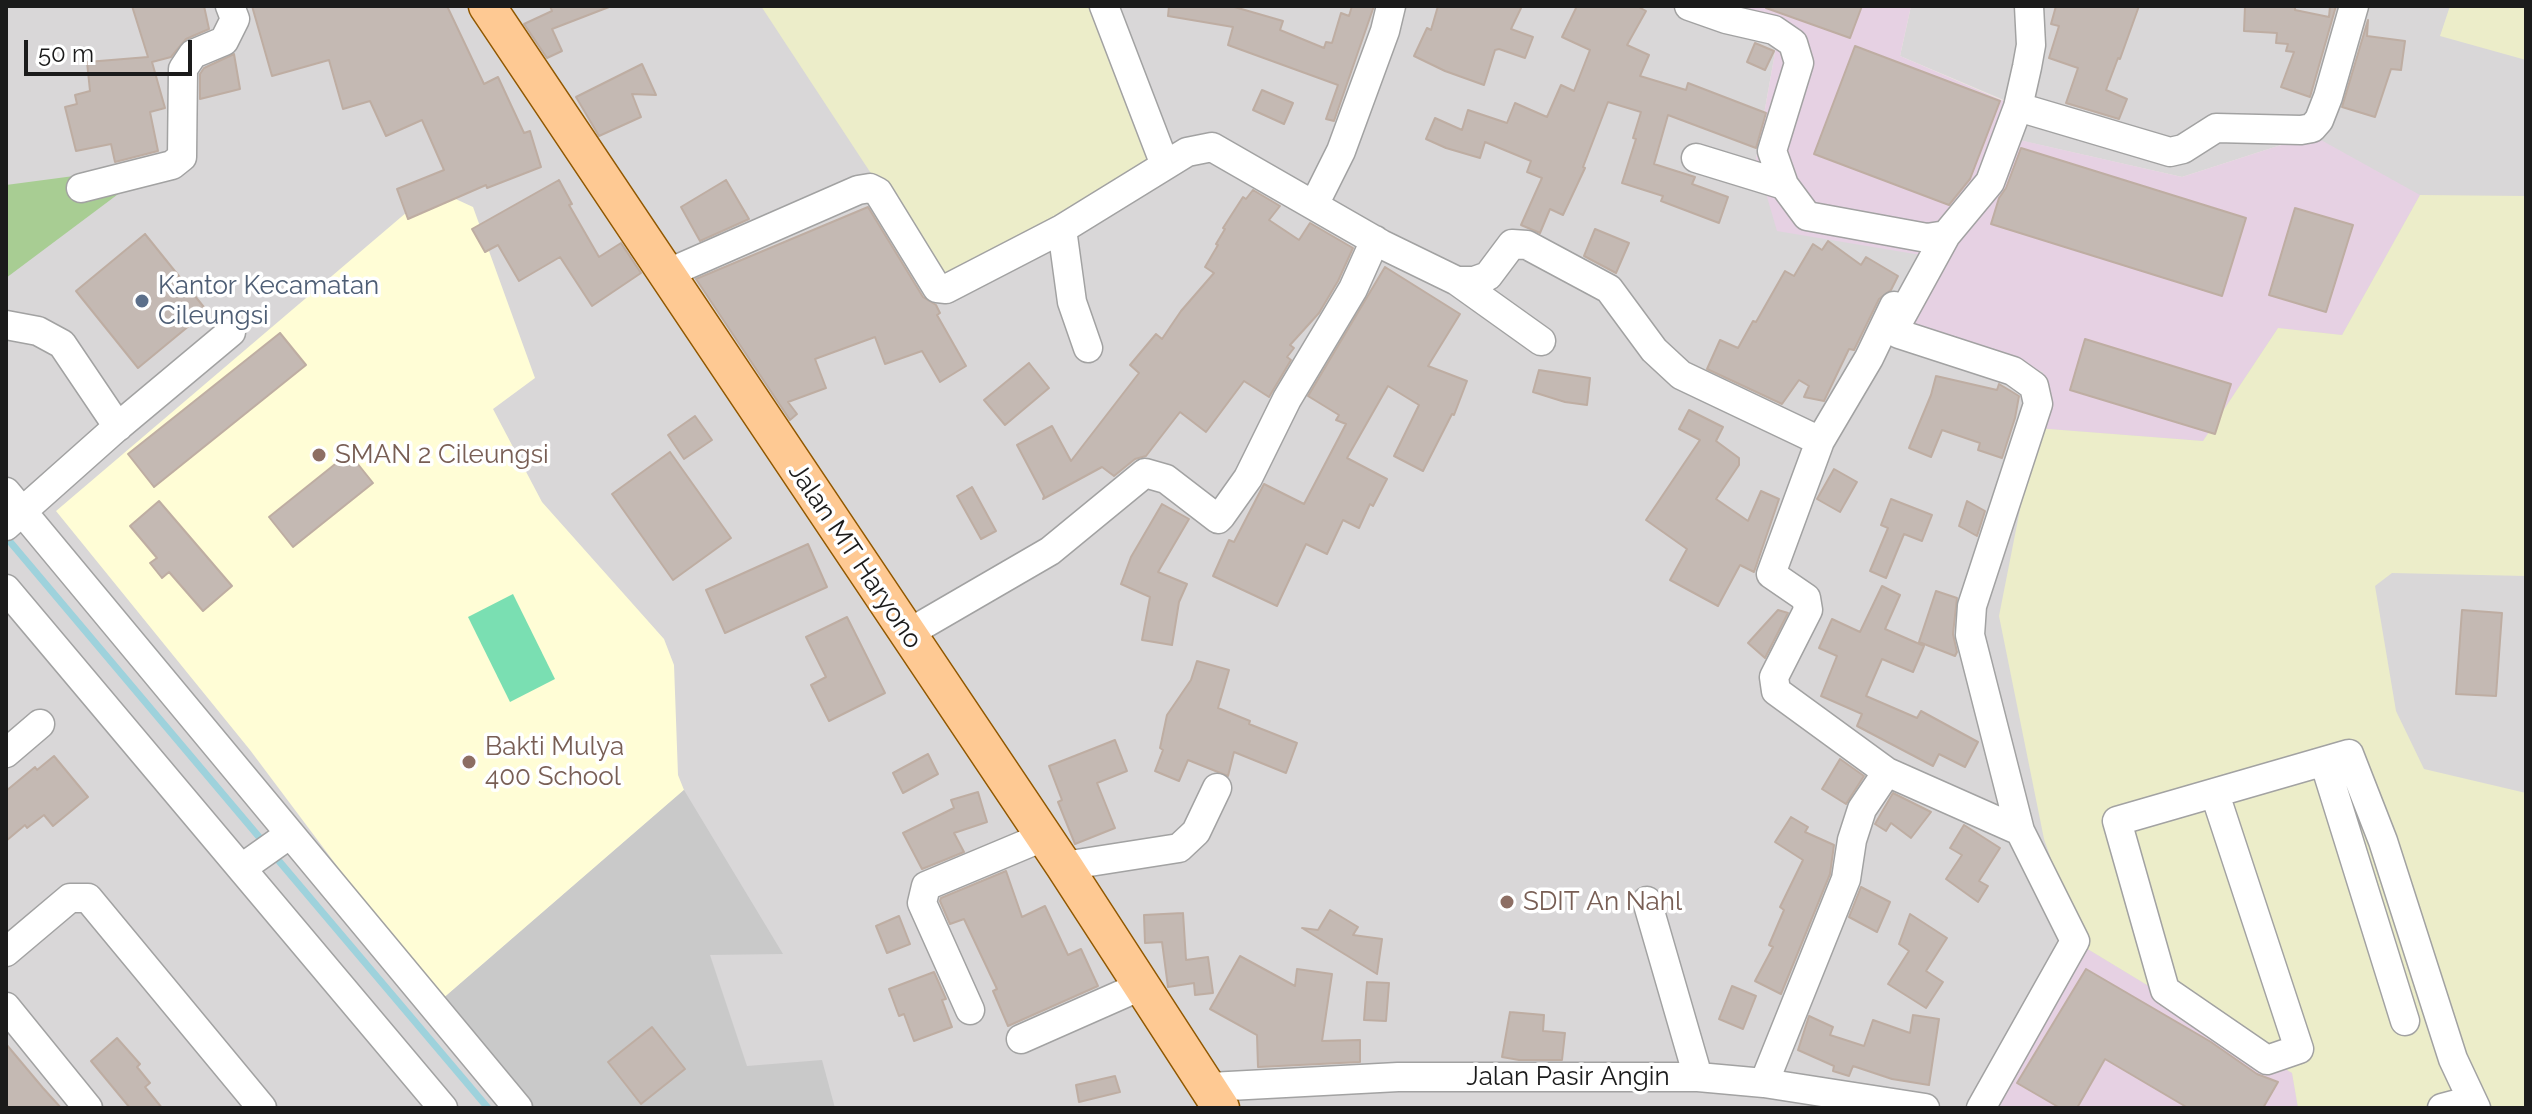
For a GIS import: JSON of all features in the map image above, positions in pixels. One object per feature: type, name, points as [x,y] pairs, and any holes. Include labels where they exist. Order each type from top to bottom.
[{"type":"main road","name":"Jalan MT Haryono","points":[[487,6],[1064,866],[1215,1098]]},
{"type":"street","points":[[81,188],[172,165],[182,157],[183,69],[193,54],[224,41],[235,19],[230,6]]},
{"type":"street","points":[[1104,6],[1165,165]]},
{"type":"street","points":[[1314,205],[1341,151],[1385,31],[1391,6]]},
{"type":"street","points":[[1689,6],[1726,19],[1774,30],[1793,43],[1799,63],[1772,151],[1784,185],[1807,216],[1937,236]]},
{"type":"street","points":[[2020,831],[1887,772],[1776,691],[1774,677],[1808,610],[1806,598],[1771,574],[1820,441],[1937,236],[1990,182],[2018,107],[2031,45],[2029,6]]},
{"type":"street","points":[[2018,107],[2170,152],[2183,149],[2216,128],[2312,128],[2319,120],[2328,97],[2354,6]]},
{"type":"street","points":[[666,274],[858,190],[870,188],[878,192],[937,288],[946,289],[1062,229],[1187,152],[1212,147],[1375,240],[1457,281],[1541,341]]},
{"type":"street","points":[[1696,158],[1784,185]]},
{"type":"street","points":[[1062,229],[1072,302],[1088,348]]},
{"type":"street","points":[[1937,236],[1896,330],[1899,334],[2013,371],[2034,386],[2038,404],[1969,620],[1970,635],[2020,831],[2075,941],[1981,1108]]},
{"type":"street","points":[[907,634],[1050,551],[1145,473],[1166,479],[1218,519],[1248,478],[1287,399],[1353,289],[1375,240]]},
{"type":"street","points":[[1457,281],[1474,281],[1488,276],[1512,244],[1527,245],[1609,289],[1654,350],[1681,375],[1820,441]]},
{"type":"street","points":[[6,325],[38,331],[62,344],[118,427]]},
{"type":"street","points":[[231,332],[12,512],[518,1108]]},
{"type":"street","points":[[6,589],[248,864],[443,1108]]},
{"type":"street","points":[[6,753],[40,724]]},
{"type":"street","points":[[2215,794],[2299,1049],[2267,1060],[2165,990],[2117,821],[2349,754],[2383,841],[2453,1059],[2474,1104],[2442,1108]]},
{"type":"street","points":[[2324,761],[2402,1009],[2430,985]]},
{"type":"street","points":[[1764,1083],[1846,879],[1852,840],[1862,809],[1887,772]]},
{"type":"street","points":[[1064,866],[1179,848],[1196,832],[1217,788]]},
{"type":"street","points":[[248,864],[288,835]]},
{"type":"street","points":[[970,1010],[922,903],[926,886],[1043,837]]},
{"type":"street","points":[[6,952],[70,898],[88,898],[262,1108]]},
{"type":"street","points":[[1647,901],[1698,1077]]},
{"type":"street","points":[[1021,1039],[1141,986]]},
{"type":"street","points":[[6,1007],[88,1108]]},
{"type":"street","name":"Jalan Pasir Angin","points":[[1215,1098],[1398,1077],[1698,1077],[1764,1083],[1925,1108]]},
{"type":"shaded area","points":[[6,6],[1667,6],[1776,47],[1756,159],[1928,256],[1909,324],[2043,372],[2312,135],[2182,177],[2005,137],[2006,101],[1900,56],[1911,6],[2526,6],[2526,1108],[6,1108]]},
{"type":"shaded area","points":[[1667,6],[1911,6],[1900,56],[2006,102],[2006,137],[2182,177],[2312,135],[2420,195],[2342,335],[2278,328],[2203,441],[2036,428],[2043,372],[1909,324],[1927,256],[1777,231],[1756,159],[1776,47]]},
{"type":"shaded area","points":[[434,189],[473,207],[535,378],[493,409],[542,502],[664,639],[674,665],[678,775],[684,790],[439,1002],[250,750],[56,511]]},
{"type":"shaded area","points":[[684,790],[783,954],[710,955],[747,1066],[822,1060],[835,1108],[525,1108],[439,1002]]},
{"type":"shaded area","points":[[2081,945],[2292,1073],[2298,1108],[2008,1108],[1987,1105]]},
{"type":"green space","points":[[761,6],[1091,6],[1158,170],[943,283]]},
{"type":"green space","points":[[2450,6],[2526,6],[2526,60],[2440,36]]},
{"type":"green space","points":[[157,165],[6,278],[6,185]]},
{"type":"green space","points":[[2420,195],[2526,196],[2526,576],[2392,573],[2375,586],[2396,711],[2424,769],[2526,793],[2526,1108],[2298,1108],[2292,1073],[2081,945],[2044,839],[1999,616],[2036,428],[2203,441],[2278,328],[2342,335]]},
{"type":"green space","points":[[513,594],[555,679],[510,702],[468,617]]},
{"type":"building","points":[[132,6],[204,6],[209,29],[186,39],[171,57],[152,62],[165,108],[150,112],[158,151],[115,162],[111,144],[76,151],[65,107],[77,104],[75,95],[90,91],[87,62],[148,57]]},
{"type":"building","points":[[252,6],[447,6],[484,84],[498,77],[524,133],[530,131],[541,167],[487,188],[486,185],[408,219],[397,189],[444,170],[422,120],[386,136],[370,101],[343,109],[329,60],[272,76]]},
{"type":"building","points":[[550,6],[609,7],[552,29],[562,51],[547,58],[524,24],[552,11]]},
{"type":"building","points":[[1169,6],[1231,6],[1283,21],[1280,30],[1324,48],[1326,42],[1332,43],[1341,13],[1349,16],[1352,6],[1374,6],[1334,121],[1326,119],[1338,85],[1228,45],[1233,27],[1168,16]]},
{"type":"building","points":[[1438,6],[1522,6],[1511,29],[1533,37],[1525,58],[1495,50],[1484,85],[1414,56],[1427,28],[1431,30]]},
{"type":"building","points":[[1577,6],[1637,6],[1646,11],[1627,45],[1649,55],[1640,76],[1686,90],[1688,83],[1766,113],[1756,148],[1668,115],[1654,164],[1695,177],[1692,184],[1728,197],[1719,223],[1661,201],[1663,196],[1622,183],[1641,112],[1608,102],[1585,168],[1563,215],[1550,209],[1540,233],[1521,225],[1542,178],[1527,172],[1531,161],[1485,142],[1480,158],[1426,139],[1435,118],[1462,130],[1468,110],[1507,123],[1515,103],[1547,117],[1561,85],[1574,91],[1590,50],[1562,37]]},
{"type":"building","points":[[1767,6],[1862,6],[1850,38]]},
{"type":"building","points":[[2056,6],[2139,6],[2106,90],[2127,99],[2119,119],[2066,103],[2078,68],[2049,58],[2059,26],[2051,24]]},
{"type":"building","points":[[2245,6],[2295,6],[2295,10],[2329,17],[2330,6],[2336,6],[2310,97],[2281,87],[2294,52],[2286,51],[2288,44],[2276,43],[2277,33],[2244,31]]},
{"type":"building","points":[[2368,20],[2367,36],[2405,41],[2401,70],[2391,69],[2375,117],[2342,107]]},
{"type":"building","points":[[1755,43],[1774,51],[1765,70],[1747,62]]},
{"type":"building","points":[[1855,46],[2000,101],[1970,179],[1949,205],[1814,154]]},
{"type":"building","points":[[234,54],[240,89],[200,99],[200,74],[204,68]]},
{"type":"building","points":[[642,64],[656,95],[632,94],[641,117],[599,136],[576,97]]},
{"type":"building","points":[[1262,90],[1293,103],[1284,124],[1253,110]]},
{"type":"building","points":[[2021,148],[2246,218],[2222,296],[1991,224]]},
{"type":"building","points":[[559,180],[572,204],[569,205],[599,257],[621,243],[641,273],[592,306],[560,257],[519,281],[498,245],[485,252],[472,229]]},
{"type":"building","points":[[726,180],[749,219],[700,241],[681,207]]},
{"type":"building","points":[[1253,190],[1280,206],[1269,220],[1299,240],[1310,223],[1353,248],[1319,313],[1290,345],[1294,348],[1287,357],[1291,360],[1269,397],[1244,381],[1206,432],[1180,412],[1146,456],[1135,459],[1114,476],[1102,467],[1043,499],[1017,445],[1052,426],[1071,461],[1139,373],[1130,365],[1156,334],[1162,339],[1181,311],[1214,273],[1205,267],[1218,245],[1223,228],[1243,197],[1246,199]]},
{"type":"building","points":[[868,207],[923,297],[936,305],[940,313],[937,315],[966,366],[940,382],[922,351],[885,364],[875,337],[815,359],[826,388],[788,402],[797,414],[790,420],[696,279]]},
{"type":"building","points":[[2295,208],[2353,225],[2326,312],[2269,295]]},
{"type":"building","points":[[1595,229],[1629,243],[1616,273],[1584,256]]},
{"type":"building","name":"Kantor Kecamatan Cileungsi","points":[[145,234],[207,311],[138,368],[76,291]]},
{"type":"building","points":[[1828,241],[1861,265],[1866,257],[1898,276],[1891,290],[1879,299],[1854,350],[1849,349],[1824,401],[1804,397],[1809,386],[1799,380],[1782,404],[1707,369],[1720,340],[1738,348],[1785,271],[1794,276],[1813,244],[1822,250]]},
{"type":"building","points":[[1385,267],[1460,314],[1428,366],[1467,381],[1454,415],[1423,471],[1394,456],[1419,405],[1388,386],[1347,458],[1387,479],[1359,528],[1343,520],[1327,554],[1306,544],[1277,606],[1213,576],[1229,540],[1234,542],[1264,484],[1304,504],[1346,424],[1336,420],[1339,415],[1308,396]]},
{"type":"building","points":[[280,333],[306,365],[154,487],[128,454]]},
{"type":"building","points":[[2085,339],[2231,384],[2215,434],[2070,390]]},
{"type":"building","points":[[1029,363],[1049,388],[1005,425],[984,400]]},
{"type":"building","points":[[1539,370],[1590,378],[1587,405],[1533,392]]},
{"type":"building","points":[[1936,376],[1997,390],[1999,384],[2019,396],[2002,458],[1978,450],[1980,443],[1942,430],[1931,457],[1909,448]]},
{"type":"building","points":[[1689,410],[1723,427],[1716,441],[1739,458],[1739,465],[1716,499],[1748,521],[1761,491],[1779,499],[1754,572],[1740,565],[1718,606],[1670,580],[1687,549],[1646,520],[1700,440],[1679,429]]},
{"type":"building","points":[[695,416],[712,440],[684,459],[668,435]]},
{"type":"building","points":[[670,452],[731,538],[673,580],[612,494]]},
{"type":"building","points":[[349,453],[373,483],[293,547],[269,517]]},
{"type":"building","points":[[1834,469],[1857,482],[1840,512],[1817,499]]},
{"type":"building","points":[[972,487],[996,531],[981,539],[957,496]]},
{"type":"building","points":[[1891,499],[1932,515],[1922,541],[1904,534],[1886,578],[1870,571],[1888,528],[1881,525]]},
{"type":"building","points":[[159,501],[232,586],[203,611],[169,572],[162,578],[150,563],[157,558],[130,526]]},
{"type":"building","points":[[1967,501],[1985,511],[1977,536],[1959,526]]},
{"type":"building","points":[[1162,504],[1189,519],[1158,572],[1187,584],[1179,602],[1172,645],[1142,640],[1150,597],[1121,584],[1131,557]]},
{"type":"building","points":[[808,544],[827,587],[725,633],[706,590]]},
{"type":"building","points":[[1882,586],[1900,595],[1885,629],[1924,646],[1913,672],[1882,659],[1866,696],[1917,718],[1921,711],[1978,742],[1965,767],[1939,754],[1933,766],[1857,726],[1862,714],[1821,696],[1837,656],[1819,648],[1832,619],[1860,632]]},
{"type":"building","points":[[1936,591],[1957,598],[1953,634],[1955,656],[1919,642]]},
{"type":"building","points":[[1778,610],[1788,613],[1765,658],[1748,643]]},
{"type":"building","points":[[2462,610],[2502,613],[2496,696],[2456,694]]},
{"type":"building","points":[[847,617],[885,693],[829,721],[811,685],[826,677],[806,637]]},
{"type":"building","points":[[1197,661],[1229,670],[1218,708],[1297,743],[1286,773],[1234,752],[1228,776],[1188,760],[1179,781],[1155,771],[1163,750],[1160,748],[1167,715],[1191,680]]},
{"type":"building","points":[[1115,740],[1127,771],[1097,783],[1115,828],[1075,844],[1058,802],[1062,800],[1049,766]]},
{"type":"building","points":[[928,754],[938,774],[903,793],[893,773]]},
{"type":"building","points":[[54,756],[88,797],[53,826],[44,815],[27,828],[25,825],[6,841],[6,791]]},
{"type":"building","points":[[1840,759],[1864,776],[1846,804],[1822,789]]},
{"type":"building","points":[[978,792],[987,822],[954,833],[964,852],[922,869],[903,833],[954,808],[951,800]]},
{"type":"building","points":[[1893,793],[1931,812],[1911,838],[1891,823],[1886,831],[1875,824]]},
{"type":"building","points":[[1791,817],[1808,827],[1805,832],[1834,845],[1830,874],[1781,994],[1755,981],[1773,947],[1769,945],[1784,910],[1780,907],[1803,860],[1775,842]]},
{"type":"building","points":[[1964,825],[2000,848],[1979,881],[1988,886],[1978,902],[1946,879],[1962,855],[1950,848]]},
{"type":"building","points":[[1006,871],[1022,917],[1045,906],[1068,955],[1081,949],[1098,986],[1008,1026],[993,991],[997,989],[964,919],[950,924],[940,901]]},
{"type":"building","points":[[1861,887],[1890,902],[1877,932],[1849,917]]},
{"type":"building","points":[[1330,910],[1358,927],[1353,935],[1382,939],[1377,974],[1302,928],[1318,930]]},
{"type":"building","points":[[1183,913],[1186,960],[1208,957],[1213,993],[1195,995],[1194,983],[1168,987],[1162,942],[1145,943],[1144,915]]},
{"type":"building","points":[[1910,914],[1947,938],[1926,971],[1943,982],[1926,1008],[1888,984],[1909,951],[1899,944]]},
{"type":"building","points":[[899,916],[910,944],[887,953],[876,926]]},
{"type":"building","points":[[1240,956],[1295,986],[1297,969],[1332,974],[1322,1041],[1360,1040],[1360,1062],[1258,1067],[1257,1035],[1210,1009]]},
{"type":"building","points":[[2086,969],[2211,1042],[2257,1074],[2278,1082],[2263,1108],[2188,1108],[2105,1059],[2077,1108],[2060,1108],[2017,1083]]},
{"type":"building","points":[[934,972],[946,999],[942,1000],[952,1027],[914,1041],[904,1014],[899,1016],[889,989]]},
{"type":"building","points":[[1367,982],[1389,983],[1386,1021],[1364,1020]]},
{"type":"building","points":[[1732,986],[1756,996],[1743,1029],[1719,1019]]},
{"type":"building","points":[[1510,1012],[1544,1015],[1543,1031],[1565,1033],[1562,1060],[1502,1057]]},
{"type":"building","points":[[1913,1015],[1939,1019],[1929,1085],[1892,1079],[1853,1066],[1849,1076],[1833,1071],[1834,1066],[1798,1050],[1809,1016],[1833,1027],[1830,1035],[1864,1046],[1873,1020],[1910,1033]]},
{"type":"building","points":[[652,1027],[685,1069],[641,1104],[608,1062]]},
{"type":"building","points":[[117,1038],[140,1064],[137,1067],[150,1083],[145,1087],[162,1108],[130,1108],[91,1061]]},
{"type":"building","points":[[6,1044],[43,1088],[61,1108],[6,1108]]},
{"type":"building","points":[[1115,1076],[1120,1092],[1079,1102],[1076,1085]]},
{"type":"waterway","points":[[6,537],[265,844]]},
{"type":"waterway","points":[[273,854],[488,1108]]},
{"type":"place","name":"Kantor Kecamatan Cileungsi","points":[[142,301]]},
{"type":"place","name":"SMAN 2 Cileungsi","points":[[319,455]]},
{"type":"place","name":"Bakti Mulya 400 School","points":[[469,762]]},
{"type":"place","name":"SDIT An Nahl","points":[[1507,902]]}]
